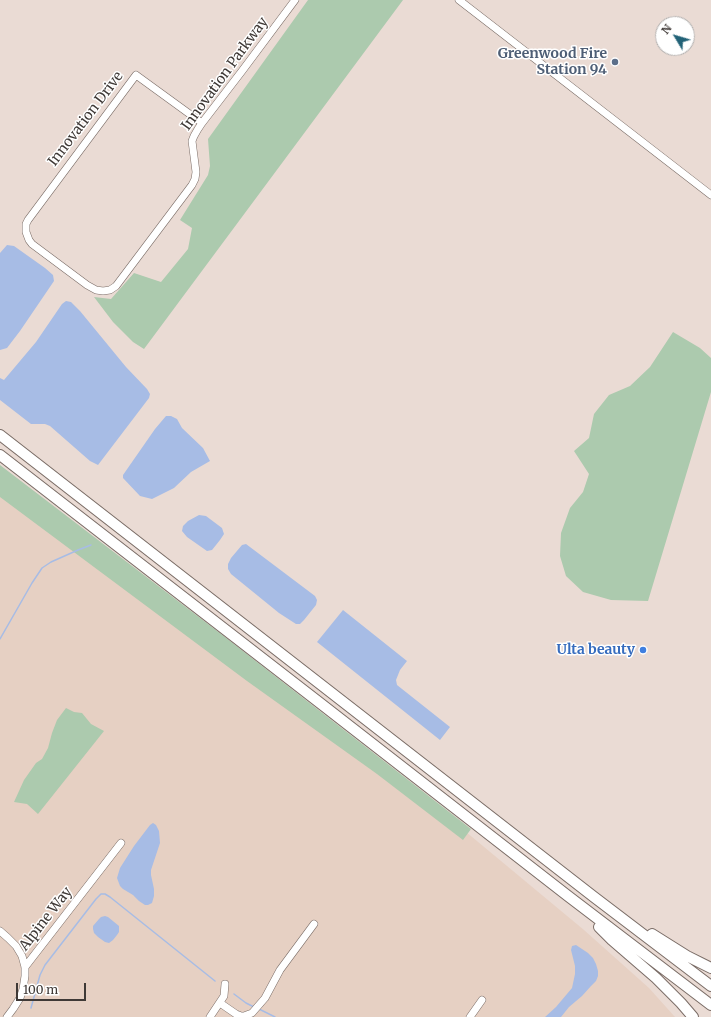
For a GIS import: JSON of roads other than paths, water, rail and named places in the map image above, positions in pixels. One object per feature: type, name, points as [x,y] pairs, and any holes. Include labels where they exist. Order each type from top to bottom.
[{"type":"highway","points":[[0,435],[594,897],[711,986]]},
{"type":"highway","points":[[0,455],[568,896],[711,1005]]},
{"type":"highway","points":[[568,896],[612,940],[656,978],[693,1017]]},
{"type":"highway","points":[[594,897],[687,956],[711,968]]},
{"type":"street","name":"Innovation Parkway","points":[[26,227],[27,236],[32,244],[96,290],[103,292],[116,286],[192,185],[196,172],[192,141],[202,123],[295,0]]},
{"type":"street","points":[[459,0],[711,196]]},
{"type":"street","name":"Innovation Drive","points":[[26,227],[31,215],[136,74],[202,123]]},
{"type":"street","name":"Alpine Way","points":[[7,1017],[20,998],[25,976],[25,967],[122,843]]},
{"type":"street","points":[[220,1003],[241,1016],[252,1013],[265,998],[280,970],[314,924]]},
{"type":"street","points":[[0,931],[16,946],[22,956],[25,967]]},
{"type":"street","points":[[210,1017],[224,996],[225,984]]},
{"type":"street","points":[[470,1017],[482,1000]]},
{"type":"water","points":[[7,245],[14,246],[45,268],[53,275],[54,281],[7,348],[0,350],[0,253]]},
{"type":"water","points":[[66,301],[71,302],[80,311],[150,394],[149,398],[98,465],[90,461],[50,426],[45,424],[31,424],[0,400],[0,378],[4,380],[36,342],[62,304]]},
{"type":"water","points":[[166,416],[171,416],[177,419],[182,428],[203,448],[210,461],[191,472],[174,488],[152,499],[140,496],[123,478],[123,475],[155,429]]},
{"type":"water","points":[[199,515],[206,516],[222,528],[224,534],[212,550],[207,551],[187,537],[182,531],[183,526],[188,521]]},
{"type":"water","points":[[246,544],[315,596],[317,600],[316,605],[300,624],[296,624],[279,613],[231,574],[228,569],[228,564],[231,558],[242,545]]},
{"type":"water","points":[[343,610],[407,661],[400,670],[396,680],[397,685],[450,727],[440,740],[317,642]]},
{"type":"water","points":[[153,823],[159,831],[160,843],[151,870],[154,896],[152,903],[145,905],[123,889],[117,878],[120,868],[134,846]]},
{"type":"water","points":[[105,916],[119,926],[119,932],[109,943],[98,937],[94,933],[93,929],[93,926],[99,919]]},
{"type":"water","points":[[576,945],[593,958],[598,971],[596,981],[569,1007],[561,1017],[545,1017],[556,1007],[572,988],[575,966],[571,950],[572,946]]},
{"type":"waterway","points":[[0,639],[42,568],[51,562],[91,545]]},
{"type":"waterway","points":[[31,1008],[40,975],[45,965],[101,894],[105,894],[110,897],[215,981]]},
{"type":"waterway","points":[[234,994],[254,1007]]},
{"type":"waterway","points":[[259,1009],[275,1017]]},
{"type":"place","name":"Greenwood Fire Station 94","points":[[615,62]]},
{"type":"place","name":"Ulta beauty","points":[[643,650]]}]
